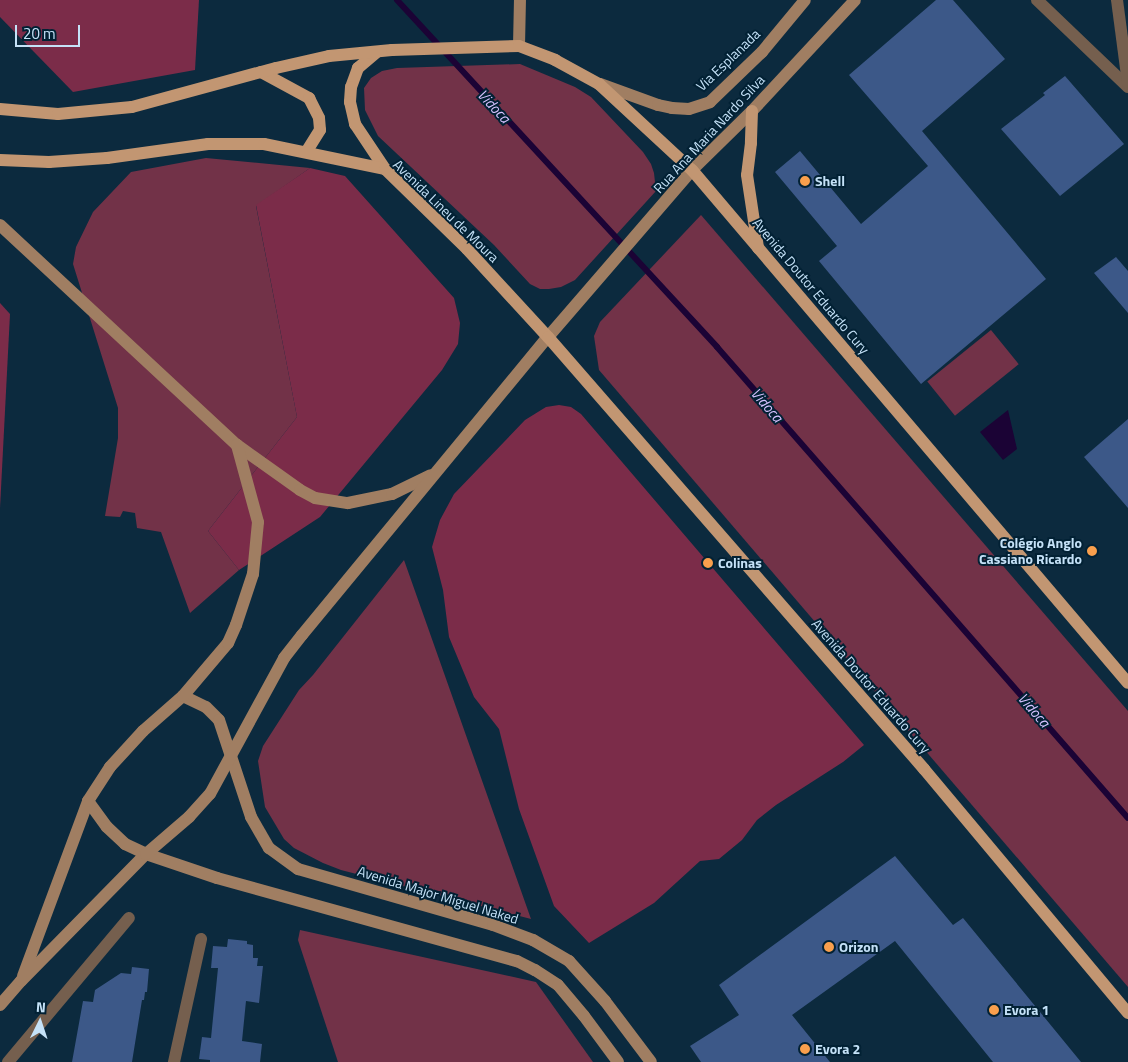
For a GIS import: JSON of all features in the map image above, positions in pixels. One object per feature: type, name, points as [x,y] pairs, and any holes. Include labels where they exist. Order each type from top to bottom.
[{"type":"main road","points":[[519,46],[520,0]]},
{"type":"main road","name":"Via Esplanada","points":[[599,84],[658,106],[689,109],[710,102],[762,52],[805,0]]},
{"type":"main road","name":"Rua Ana Maria Nardo Silva","points":[[0,1005],[21,981],[146,854],[190,817],[205,800],[232,757],[284,658],[548,337],[692,170],[752,111],[855,0]]},
{"type":"main road","name":"Avenida Doutor Eduardo Cury","points":[[376,52],[519,46],[555,60],[599,84],[692,170],[1128,683]]},
{"type":"main road","points":[[0,109],[58,114],[132,107],[261,72],[329,56],[376,52]]},
{"type":"main road","points":[[376,52],[358,68],[351,87],[350,102],[355,124],[385,169]]},
{"type":"main road","points":[[261,72],[309,98],[319,118],[320,130],[306,152]]},
{"type":"main road","points":[[752,111],[747,175],[758,248]]},
{"type":"main road","name":"Avenida Lineu de Moura","points":[[0,160],[49,162],[107,158],[208,144],[264,144],[385,169],[467,249],[548,337]]},
{"type":"main road","points":[[0,224],[237,445],[300,490],[315,498],[348,503],[392,494],[436,473]]},
{"type":"main road","name":"Avenida Doutor Eduardo Cury","points":[[548,337],[924,769],[1128,1013]]},
{"type":"main road","points":[[21,981],[88,801],[110,767],[143,731],[183,696],[228,643],[236,625],[253,574],[258,522],[237,445]]},
{"type":"main road","name":"Avenida Major Miguel Naked","points":[[183,696],[206,707],[219,720],[251,817],[269,848],[298,869],[493,925],[533,940],[569,961],[605,1000],[651,1062]]},
{"type":"main road","points":[[88,801],[107,827],[125,844],[146,854],[217,878],[517,961],[536,970],[558,985],[618,1062]]},
{"type":"street","points":[[1037,0],[1128,87]]},
{"type":"street","points":[[1117,0],[1128,83]]},
{"type":"street","points":[[8,1062],[129,918]]},
{"type":"street","points":[[174,1062],[201,939]]},
{"type":"shaded area","points":[[0,0],[199,0],[195,70],[73,92],[0,17]]},
{"type":"shaded area","points":[[520,64],[575,87],[591,97],[643,152],[651,164],[654,173],[656,191],[575,280],[561,287],[549,289],[540,289],[530,284],[494,245],[378,136],[365,110],[364,88],[371,78],[382,71],[397,68]]},
{"type":"shaded area","points":[[206,158],[310,168],[256,206],[297,417],[208,531],[239,570],[190,613],[161,532],[137,528],[135,513],[123,511],[120,517],[105,516],[118,438],[118,408],[73,264],[76,247],[93,212],[131,172]]},
{"type":"shaded area","points":[[310,168],[345,176],[454,298],[460,323],[458,344],[442,370],[320,517],[239,570],[208,531],[297,417],[256,205]]},
{"type":"shaded area","points":[[701,215],[1128,711],[1128,987],[599,370],[594,336],[600,322]]},
{"type":"shaded area","points":[[0,303],[10,314],[0,508]]},
{"type":"shaded area","points":[[991,330],[1019,364],[955,416],[927,382]]},
{"type":"shaded area","points":[[559,405],[571,407],[581,414],[864,745],[843,762],[776,805],[757,820],[742,840],[719,859],[700,861],[654,903],[589,943],[554,906],[519,809],[499,729],[474,697],[449,637],[443,590],[432,547],[440,520],[454,494],[525,420],[546,407]]},
{"type":"shaded area","points":[[1008,410],[1017,449],[1003,460],[980,432]]},
{"type":"shaded area","points":[[404,560],[531,919],[341,870],[323,863],[294,848],[284,839],[265,807],[258,761],[263,746],[299,690]]},
{"type":"shaded area","points":[[300,930],[536,982],[593,1062],[338,1062],[298,940]]},
{"type":"building","points":[[936,0],[953,0],[1005,59],[922,131],[1046,279],[921,384],[819,261],[837,246],[775,172],[800,151],[861,224],[928,166],[849,75]]},
{"type":"building","points":[[1065,76],[1124,144],[1060,196],[1001,129],[1045,95],[1043,93]]},
{"type":"building","points":[[1116,257],[1128,271],[1128,313],[1094,273]]},
{"type":"building","points":[[1128,419],[1128,508],[1084,457]]},
{"type":"building","points":[[895,856],[953,925],[963,918],[1081,1062],[993,1062],[895,941],[792,1015],[830,1062],[701,1062],[690,1046],[739,1015],[719,985]]},
{"type":"building","points":[[228,939],[247,941],[247,944],[253,945],[253,958],[258,958],[257,966],[263,966],[259,1003],[246,1001],[242,1041],[262,1044],[260,1062],[210,1062],[210,1060],[199,1059],[202,1037],[211,1038],[218,968],[211,968],[213,946],[227,947]]},
{"type":"building","points":[[132,967],[149,969],[147,992],[145,992],[144,1000],[142,1000],[132,1062],[72,1062],[83,1001],[93,1002],[95,990],[121,973],[131,974]]},
{"type":"waterway","name":"Vidoca","points":[[397,0],[717,347],[1128,818]]},
{"type":"place","name":"Shell","points":[[805,181]]},
{"type":"place","name":"Colégio Anglo Cassiano Ricardo","points":[[1092,551]]},
{"type":"place","name":"Colinas","points":[[708,563]]},
{"type":"place","name":"Orizon","points":[[829,947]]},
{"type":"place","name":"Evora 1","points":[[994,1010]]},
{"type":"place","name":"Evora 2","points":[[805,1049]]}]
